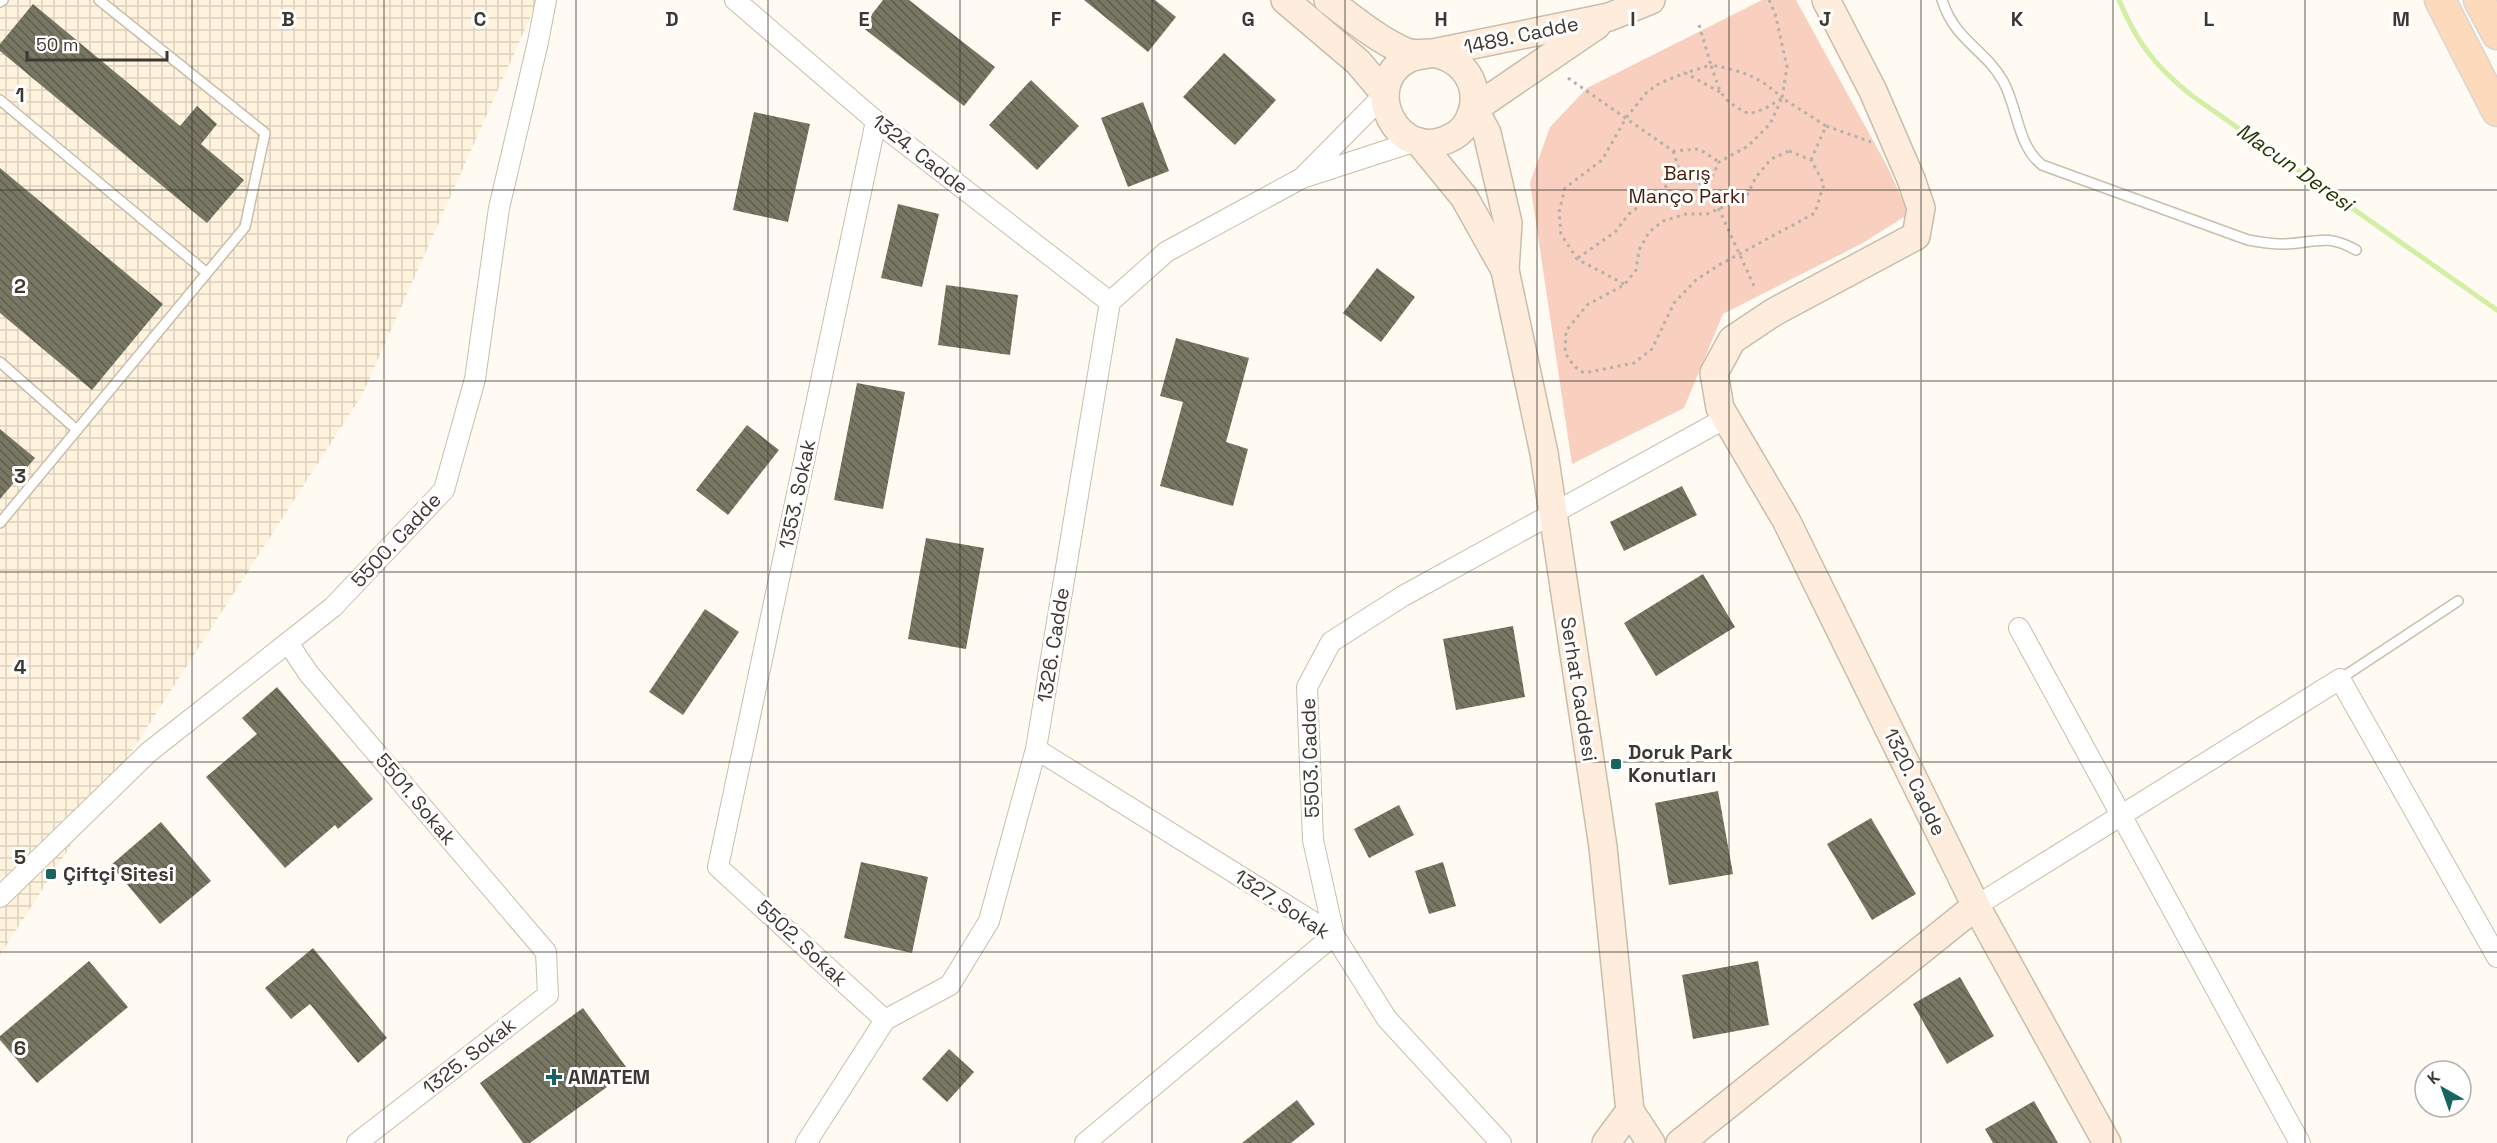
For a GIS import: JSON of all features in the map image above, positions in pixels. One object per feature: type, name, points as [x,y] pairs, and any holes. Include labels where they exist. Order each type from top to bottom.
[{"type":"main road","points":[[1285,0],[1358,62],[1385,94]]},
{"type":"main road","points":[[1328,0],[1406,53],[1433,53],[1451,59],[1466,71],[1475,96],[1474,109],[1467,124],[1458,134],[1432,144],[1418,142],[1403,135],[1393,124],[1386,110],[1385,94],[1391,76],[1404,62],[1412,57],[1433,53]]},
{"type":"main road","name":"1489. Cadde","points":[[1433,53],[1609,17],[1651,0]]},
{"type":"main road","points":[[1826,0],[1873,91],[1897,146]]},
{"type":"main road","points":[[2440,0],[2497,111]]},
{"type":"main road","points":[[2479,0],[2497,34]]},
{"type":"main road","name":"1489. Cadde","points":[[1474,109],[1609,17]]},
{"type":"main road","points":[[1474,109],[1487,133],[1508,223],[1504,270]]},
{"type":"main road","points":[[1418,142],[1464,197],[1504,270]]},
{"type":"main road","name":"1320. Cadde","points":[[1897,146],[1921,208],[1916,236],[1774,312],[1732,340],[1714,373],[1720,408],[1786,520],[1976,906],[2107,1143]]},
{"type":"main road","name":"Serhat Caddesi","points":[[1504,270],[1544,453],[1553,512],[1603,847],[1630,1111],[1651,1143]]},
{"type":"main road","points":[[1680,1143],[1976,906]]},
{"type":"main road","points":[[1606,1143],[1630,1111]]},
{"type":"street","name":"5500. Cadde","points":[[0,897],[149,752],[333,607],[444,490],[475,379],[499,208],[546,0]]},
{"type":"street","name":"1324. Cadde","points":[[735,0],[876,121],[1110,302]]},
{"type":"street","points":[[1302,178],[1385,94]]},
{"type":"street","name":"1353. Sokak","points":[[718,867],[876,121]]},
{"type":"street","points":[[1110,302],[1166,252],[1302,178],[1418,142]]},
{"type":"street","name":"1326. Cadde","points":[[806,1143],[885,1020],[950,985],[988,921],[1036,749],[1110,302]]},
{"type":"street","name":"5503. Cadde","points":[[1334,935],[1313,840],[1307,687],[1331,642],[1402,596],[1726,418]]},
{"type":"street","points":[[2019,628],[2300,1143]]},
{"type":"street","name":"5501. Sokak","points":[[288,644],[309,674],[546,952]]},
{"type":"street","points":[[1976,906],[2340,679],[2497,957]]},
{"type":"street","name":"1327. Sokak","points":[[1036,749],[1334,935],[1387,1019],[1501,1143]]},
{"type":"street","name":"5502. Sokak","points":[[718,867],[885,1020]]},
{"type":"street","points":[[1085,1143],[1334,935]]},
{"type":"street","name":"1325. Sokak","points":[[357,1143],[548,995],[546,952]]},
{"type":"lane","points":[[0,523],[245,227],[266,133],[99,0]]},
{"type":"lane","points":[[1942,0],[1956,31],[1987,60],[2004,84],[2026,145],[2030,153],[2042,165],[2248,240],[2282,244],[2324,239],[2345,244],[2356,250]]},
{"type":"lane","points":[[0,100],[207,273]]},
{"type":"lane","points":[[0,362],[77,430]]},
{"type":"lane","points":[[2340,679],[2458,601]]},
{"type":"path","points":[[1709,187],[1719,162],[1748,146],[1770,124],[1782,98],[1787,67],[1775,13],[1769,0]]},
{"type":"path","points":[[1699,25],[1720,92],[1727,103],[1749,114],[1764,110],[1782,98]]},
{"type":"path","points":[[1624,285],[1577,259],[1562,234],[1559,212],[1565,188],[1602,160],[1626,118],[1647,92],[1660,83],[1711,64],[1746,72],[1767,83],[1782,98],[1826,126],[1866,141],[1897,146]]},
{"type":"path","points":[[1685,73],[1720,92]]},
{"type":"path","points":[[1568,78],[1673,151],[1681,175],[1709,187],[1754,286]]},
{"type":"path","points":[[1811,160],[1826,126]]},
{"type":"path","points":[[1673,151],[1699,149],[1719,162]]},
{"type":"path","points":[[1790,151],[1811,160],[1824,184],[1815,213],[1696,280],[1674,303],[1652,349],[1634,363],[1584,372],[1574,366],[1565,352],[1566,331],[1587,305],[1624,285],[1636,270],[1639,250],[1648,232],[1663,221],[1686,213],[1707,214],[1746,196],[1756,177],[1771,159],[1790,151]]},
{"type":"path","points":[[1577,259],[1615,232],[1629,214],[1681,175]]},
{"type":"shaded area","points":[[0,0],[538,0],[362,395],[0,955]]},
{"type":"green space","name":"Barış Manço Parkı","points":[[1762,0],[1796,0],[1887,166],[1909,214],[1861,244],[1723,314],[1684,408],[1572,464],[1530,183],[1550,127],[1587,88]]},
{"type":"building","points":[[883,0],[909,0],[995,67],[964,106],[862,27]]},
{"type":"building","points":[[1084,0],[1155,0],[1176,17],[1148,52]]},
{"type":"building","points":[[33,4],[180,126],[197,106],[217,124],[201,144],[244,180],[207,223],[0,51],[0,44]]},
{"type":"building","points":[[1224,53],[1276,100],[1235,145],[1183,97]]},
{"type":"building","points":[[1031,80],[1079,126],[1037,170],[989,125]]},
{"type":"building","points":[[1143,102],[1169,171],[1128,187],[1101,118]]},
{"type":"building","points":[[754,112],[810,124],[788,222],[733,210]]},
{"type":"building","points":[[0,168],[163,304],[92,390],[0,313]]},
{"type":"building","points":[[898,204],[939,214],[922,287],[881,278]]},
{"type":"building","points":[[1377,268],[1415,297],[1381,342],[1343,313]]},
{"type":"building","points":[[946,285],[1018,295],[1010,355],[938,345]]},
{"type":"building","points":[[1176,338],[1249,358],[1226,442],[1248,449],[1233,506],[1160,486],[1183,402],[1160,396]]},
{"type":"building","points":[[857,383],[905,392],[883,509],[834,500]]},
{"type":"building","points":[[747,425],[779,450],[728,515],[696,490]]},
{"type":"building","points":[[0,429],[35,458],[0,499]]},
{"type":"building","points":[[1682,486],[1697,515],[1624,551],[1610,522]]},
{"type":"building","points":[[926,538],[984,548],[966,649],[908,639]]},
{"type":"building","points":[[1703,574],[1735,627],[1656,676],[1624,623]]},
{"type":"building","points":[[705,609],[739,632],[683,715],[649,692]]},
{"type":"building","points":[[1513,626],[1525,697],[1456,710],[1443,639]]},
{"type":"building","points":[[277,687],[373,799],[338,829],[335,825],[285,868],[206,777],[257,734],[242,718]]},
{"type":"building","points":[[1718,791],[1733,874],[1669,885],[1655,803]]},
{"type":"building","points":[[1399,805],[1414,835],[1369,858],[1354,829]]},
{"type":"building","points":[[1871,818],[1916,894],[1872,920],[1827,844]]},
{"type":"building","points":[[161,822],[211,881],[160,924],[111,865]]},
{"type":"building","points":[[861,862],[928,877],[912,953],[844,938]]},
{"type":"building","points":[[1443,862],[1456,906],[1429,914],[1415,871]]},
{"type":"building","points":[[313,948],[387,1038],[358,1063],[310,1004],[291,1019],[265,988]]},
{"type":"building","points":[[89,961],[128,1007],[37,1083],[0,1040],[0,1036]]},
{"type":"building","points":[[1758,961],[1769,1025],[1693,1039],[1682,975]]},
{"type":"building","points":[[1960,977],[1994,1036],[1947,1064],[1913,1004]]},
{"type":"building","name":"AMATEM","points":[[583,1008],[629,1071],[530,1143],[523,1143],[480,1083]]},
{"type":"building","points":[[949,1049],[974,1072],[947,1102],[922,1079]]},
{"type":"building","points":[[1297,1100],[1315,1124],[1291,1143],[1242,1143]]},
{"type":"building","points":[[2034,1101],[2058,1143],[1993,1143],[1985,1129]]},
{"type":"waterway","name":"Macun Deresi","points":[[2119,0],[2148,53],[2191,95],[2497,310]]},
{"type":"place","name":"Doruk Park Konutları","points":[[1616,764]]},
{"type":"place","name":"Çiftçi Sitesi","points":[[51,874]]},
{"type":"place","name":"AMATEM","points":[[554,1077]]}]
